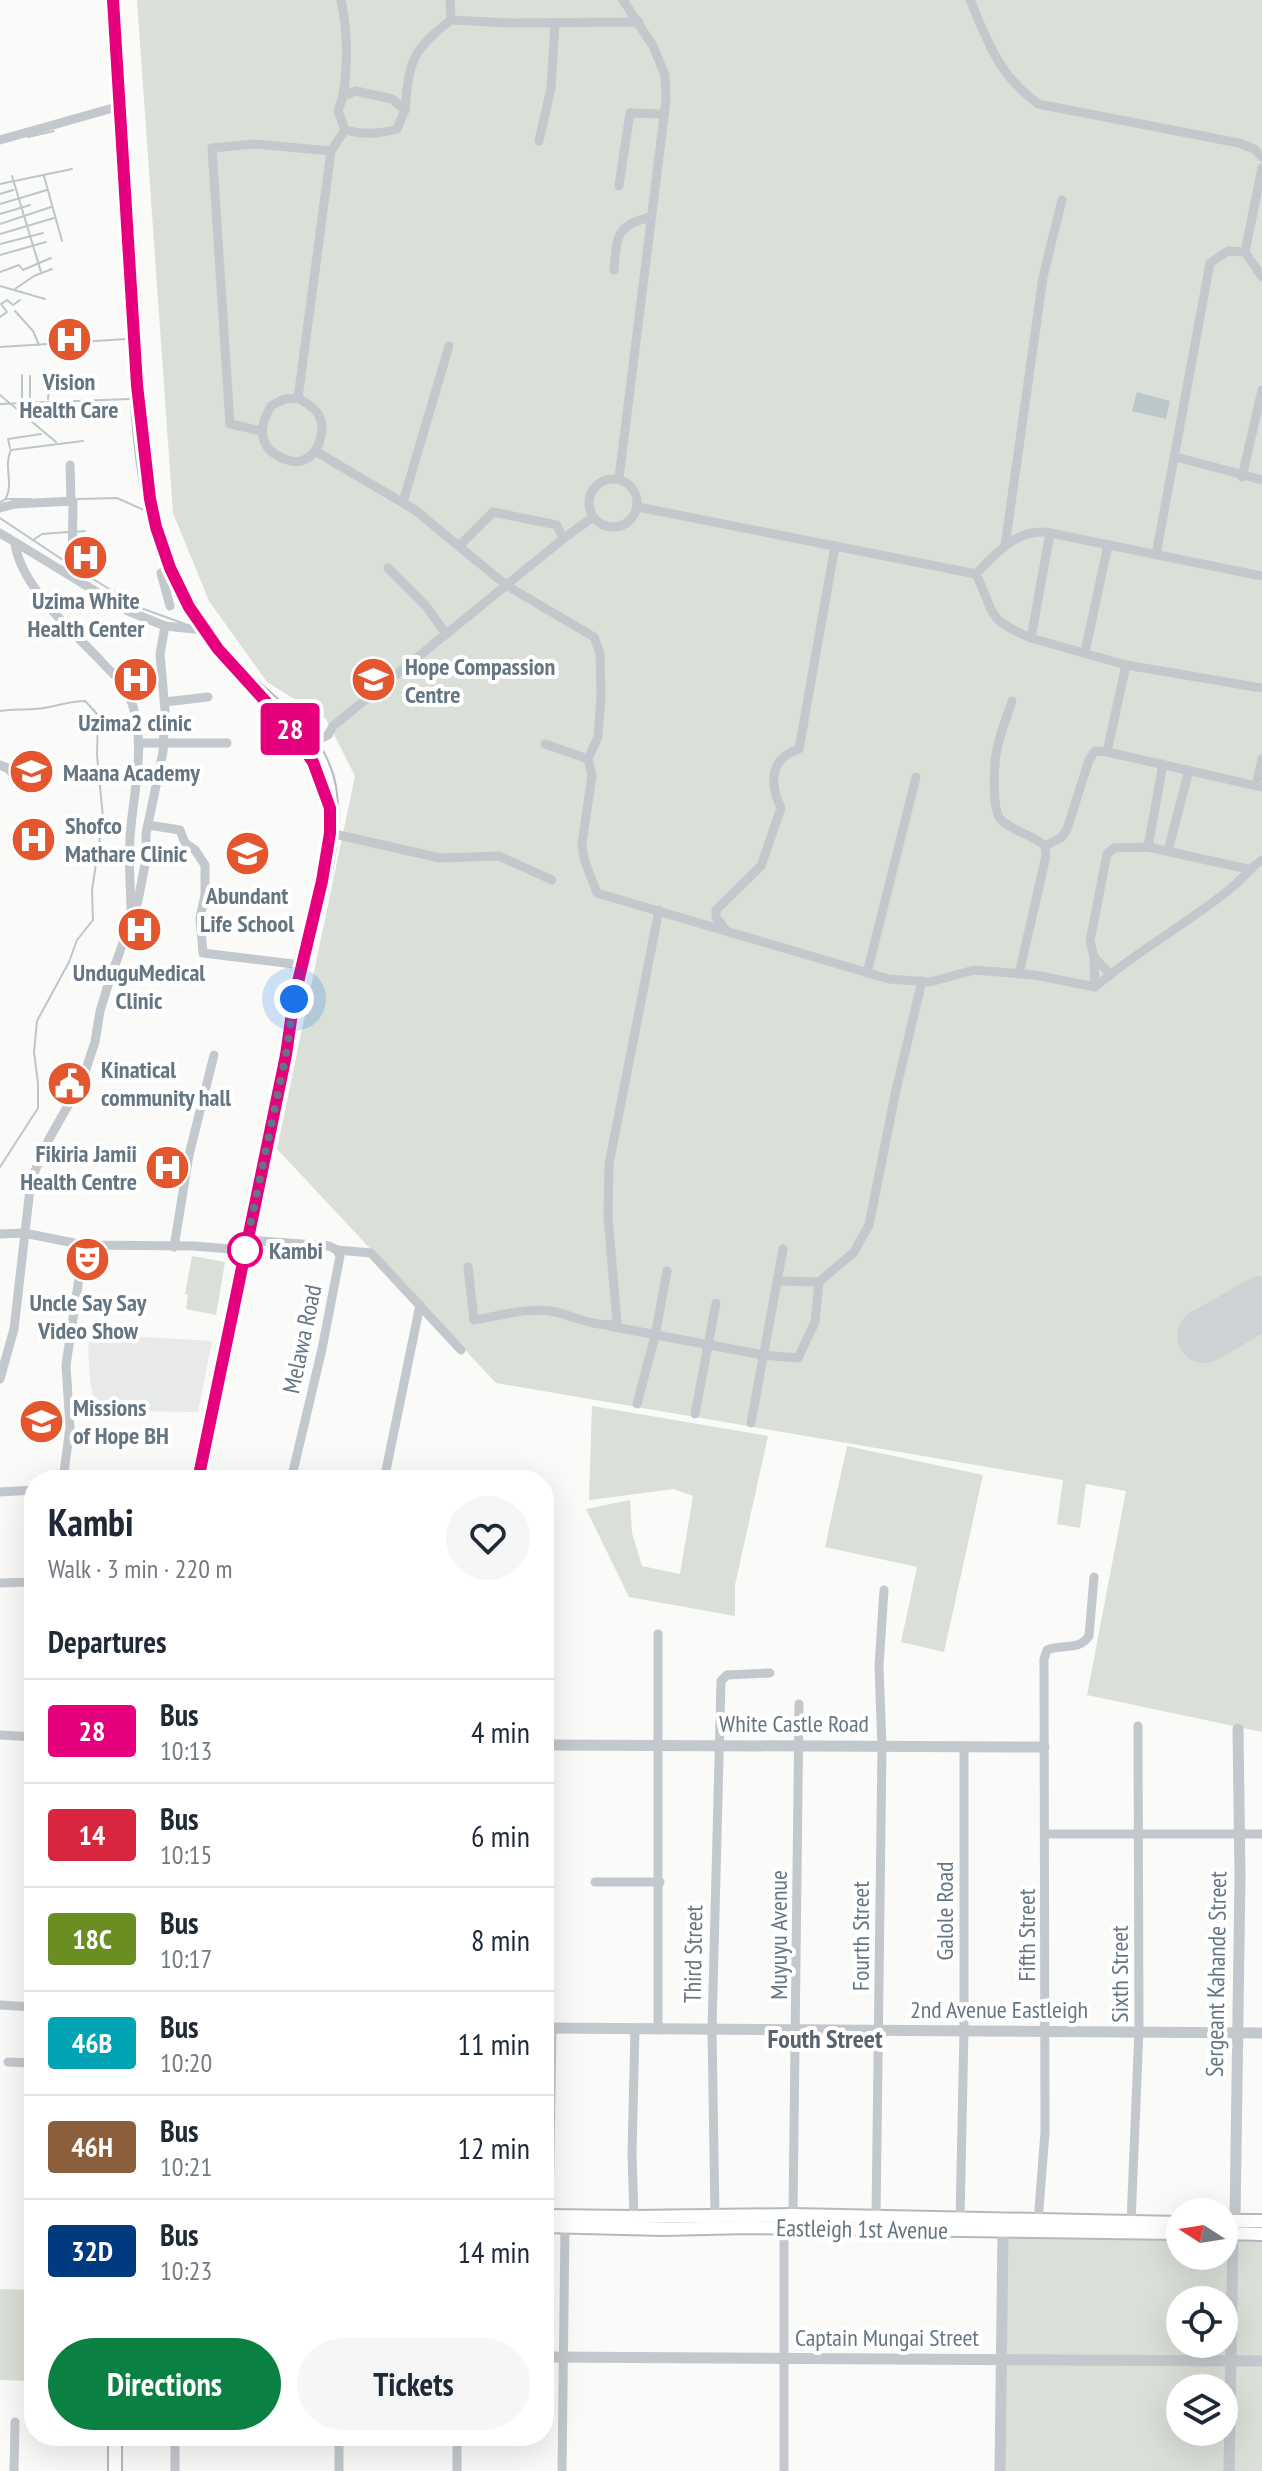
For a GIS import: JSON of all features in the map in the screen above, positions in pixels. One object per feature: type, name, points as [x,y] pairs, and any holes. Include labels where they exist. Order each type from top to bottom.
[{"type":"main road","points":[[113,0],[141,423],[150,499],[180,591],[204,630],[231,663],[312,743],[325,773],[330,808],[330,833],[322,881],[302,965],[200,1470]]},
{"type":"main road","points":[[262,694],[313,762],[330,808]]},
{"type":"main road","name":"Eastleigh 1st Avenue","points":[[554,2219],[793,2215],[1166,2223]]},
{"type":"main road","points":[[1238,2225],[1262,2221]]},
{"type":"main road","name":"Eastleigh 1st Avenue","points":[[554,2222],[565,2226],[663,2229],[784,2227],[1166,2233]]},
{"type":"main road","points":[[1238,2229],[1262,2234]]},
{"type":"main road","points":[[115,2446],[115,2471]]},
{"type":"street","points":[[341,0],[346,25],[347,68],[338,111],[345,130]]},
{"type":"street","points":[[450,0],[451,20]]},
{"type":"street","points":[[619,478],[664,114],[665,75],[639,22],[623,0]]},
{"type":"street","points":[[970,0],[1002,70],[1017,88],[1038,104],[1239,143],[1261,153]]},
{"type":"street","points":[[345,130],[380,133],[397,129],[405,110],[408,74],[415,55],[427,37],[451,20],[639,22]]},
{"type":"street","points":[[539,141],[551,88],[555,23]]},
{"type":"street","points":[[343,96],[356,91],[392,99],[405,110]]},
{"type":"street","points":[[0,140],[120,106]]},
{"type":"street","points":[[619,186],[630,113],[664,114]]},
{"type":"street","points":[[298,398],[331,151],[345,130]]},
{"type":"street","points":[[261,431],[230,424],[212,148],[254,144],[331,151]]},
{"type":"street","points":[[1262,168],[1245,252],[1262,277]]},
{"type":"street","points":[[1005,546],[1043,277],[1062,200]]},
{"type":"street","points":[[614,270],[617,238],[631,221],[651,217]]},
{"type":"street","points":[[1156,555],[1210,263],[1228,251],[1245,252]]},
{"type":"street","points":[[403,502],[449,346]]},
{"type":"street","points":[[1242,477],[1262,390]]},
{"type":"street","points":[[298,398],[312,406],[320,416],[321,429],[315,451],[302,461],[289,461],[265,446],[261,431],[271,406],[284,399],[298,398]]},
{"type":"street","points":[[315,451],[403,502],[506,585],[594,637],[600,653],[601,696],[598,737],[588,759],[592,776],[582,844],[584,859],[597,893],[889,979],[930,982],[974,970],[1095,987]]},
{"type":"street","points":[[1176,457],[1262,480]]},
{"type":"street","points":[[70,465],[72,576]]},
{"type":"street","points":[[607,478],[619,478],[634,488],[638,507],[624,525],[602,525],[593,517],[589,506],[590,494],[597,484],[607,478]]},
{"type":"street","points":[[0,508],[15,504],[71,502]]},
{"type":"street","points":[[638,507],[976,574]]},
{"type":"street","points":[[460,545],[493,512],[557,525],[563,539]]},
{"type":"street","points":[[312,743],[328,735],[333,726],[593,517]]},
{"type":"street","points":[[976,574],[1016,538],[1041,531],[1262,576]]},
{"type":"street","points":[[0,533],[117,605],[165,626],[204,630]]},
{"type":"street","points":[[1031,638],[1050,533]]},
{"type":"street","points":[[15,543],[19,562],[29,581],[124,686],[134,708],[139,771],[129,851],[131,917]]},
{"type":"street","points":[[1085,652],[1108,545]]},
{"type":"street","points":[[725,929],[716,917],[716,910],[761,866],[781,808],[773,793],[778,760],[786,753],[799,749],[835,546]]},
{"type":"street","points":[[170,568],[161,573],[170,606]]},
{"type":"street","points":[[388,568],[426,606],[446,634]]},
{"type":"street","points":[[976,574],[992,616],[1010,629],[1031,638],[1126,665],[1262,688]]},
{"type":"street","points":[[0,1379],[14,1329],[31,1180],[49,1139],[82,1081],[95,1042],[100,1011],[138,901],[164,741],[165,702],[160,654],[165,626]]},
{"type":"street","points":[[1107,752],[1126,665]]},
{"type":"street","points":[[165,702],[208,697]]},
{"type":"street","points":[[1012,701],[997,748],[997,815],[1003,822],[1038,839],[1045,846],[1044,872],[1019,974]]},
{"type":"street","points":[[138,743],[227,743]]},
{"type":"street","points":[[545,744],[588,759]]},
{"type":"street","points":[[1045,846],[1062,837],[1067,829],[1095,751],[1259,786],[1262,759]]},
{"type":"street","points":[[1148,847],[1163,764]]},
{"type":"street","points":[[0,765],[28,788]]},
{"type":"street","points":[[1168,851],[1189,770]]},
{"type":"street","points":[[867,973],[916,777]]},
{"type":"street","points":[[148,825],[180,830],[185,843],[195,850],[205,865],[206,885],[200,918],[203,953],[302,965]]},
{"type":"street","points":[[330,833],[440,858],[499,856],[552,880]]},
{"type":"street","points":[[1110,974],[1090,950],[1090,931],[1107,854],[1114,848],[1148,847],[1248,869]]},
{"type":"street","points":[[1095,987],[1228,891],[1248,869],[1262,860]]},
{"type":"street","points":[[596,1323],[617,1323],[608,1216],[609,1164],[659,910]]},
{"type":"street","points":[[1094,957],[1095,987]]},
{"type":"street","points":[[778,1281],[819,1282],[854,1252],[869,1225],[922,981]]},
{"type":"street","points":[[174,1247],[189,1155],[214,1055]]},
{"type":"street","points":[[0,1234],[24,1233],[84,1245],[329,1246],[337,1250],[371,1253],[461,1350]]},
{"type":"street","points":[[64,1470],[70,1427],[66,1365],[84,1245]]},
{"type":"street","points":[[751,1423],[783,1249]]},
{"type":"street","name":"Melawa Road","points":[[293,1470],[330,1311],[340,1256],[337,1250]]},
{"type":"street","points":[[468,1267],[474,1320],[551,1311],[655,1336],[791,1359],[800,1356],[815,1322],[819,1282]]},
{"type":"street","points":[[637,1404],[655,1336],[667,1271]]},
{"type":"street","points":[[695,1414],[716,1303]]},
{"type":"street","points":[[386,1470],[420,1305]]},
{"type":"street","points":[[0,1492],[24,1491]]},
{"type":"street","name":"Fifth Street","points":[[1038,2222],[1045,2132],[1044,1659],[1047,1650],[1084,1644],[1089,1636],[1094,1577]]},
{"type":"street","points":[[0,1583],[24,1582]]},
{"type":"street","name":"Fourth Street","points":[[876,2218],[882,1746],[880,1631],[884,1590]]},
{"type":"street","points":[[658,1634],[658,2030]]},
{"type":"street","name":"Third Street","points":[[715,2216],[712,2030],[721,1681],[727,1675],[770,1673]]},
{"type":"street","name":"Muyuyu Avenue","points":[[793,2215],[799,1704]]},
{"type":"street","name":"Sixth Street","points":[[1131,2222],[1139,2030],[1138,1726]]},
{"type":"street","name":"Sergeant Kahande Street","points":[[1230,2198],[1236,2033],[1238,1729]]},
{"type":"street","points":[[0,1735],[24,1736]]},
{"type":"street","name":"White Castle Road","points":[[554,1745],[1044,1747]]},
{"type":"street","name":"Galole Road","points":[[960,2219],[964,2031],[964,1747]]},
{"type":"street","points":[[1046,1834],[1262,1834]]},
{"type":"street","points":[[595,1882],[660,1882]]},
{"type":"street","points":[[0,2005],[24,2006]]},
{"type":"street","name":"2nd Avenue Eastleigh","points":[[554,2029],[1262,2033]]},
{"type":"street","points":[[634,2217],[632,2128],[635,2029]]},
{"type":"street","points":[[8,2062],[24,2063]]},
{"type":"street","points":[[562,2471],[565,2226]]},
{"type":"street","points":[[784,2227],[784,2471]]},
{"type":"street","points":[[1000,2471],[1003,2232]]},
{"type":"street","name":"Sergeant Kahande Street","points":[[1229,2270],[1229,2471]]},
{"type":"street","name":"Captain Mungai Street","points":[[554,2357],[1262,2361]]},
{"type":"street","points":[[14,2471],[15,2422]]},
{"type":"street","points":[[175,2446],[175,2471]]},
{"type":"street","points":[[339,2446],[339,2471]]},
{"type":"street","points":[[457,2446],[457,2471]]},
{"type":"shaded area","points":[[137,0],[1262,0],[1262,1732],[1087,1695],[1126,1491],[1086,1484],[1080,1528],[1057,1524],[1063,1480],[496,1383],[277,1149],[355,776],[326,719],[267,682],[209,601],[173,513]]},
{"type":"shaded area","points":[[1137,392],[1170,401],[1166,419],[1132,411]]},
{"type":"shaded area","points":[[192,1256],[225,1262],[216,1315],[186,1309],[188,1295],[185,1294]]},
{"type":"shaded area","points":[[93,1329],[114,1335],[212,1341],[198,1412],[101,1411],[94,1404],[90,1380],[88,1348]]},
{"type":"shaded area","points":[[592,1406],[768,1436],[735,1585],[735,1616],[629,1597],[586,1509],[630,1500],[632,1533],[642,1566],[680,1574],[693,1496],[674,1489],[589,1500]]},
{"type":"shaded area","points":[[847,1446],[983,1475],[944,1652],[901,1642],[917,1567],[825,1547]]},
{"type":"shaded area","points":[[1003,2232],[1166,2233],[1166,2270],[1238,2270],[1238,2234],[1262,2234],[1262,2471],[1000,2471]]},
{"type":"shaded area","points":[[0,2289],[24,2290],[24,2381],[0,2380]]},
{"type":"waterway","points":[[28,137],[54,131]]},
{"type":"waterway","points":[[0,184],[72,169]]},
{"type":"waterway","points":[[12,176],[41,272]]},
{"type":"waterway","points":[[44,176],[62,241]]},
{"type":"waterway","points":[[0,194],[13,190]]},
{"type":"waterway","points":[[0,204],[47,190]]},
{"type":"waterway","points":[[0,214],[30,205]]},
{"type":"waterway","points":[[0,224],[51,207]]},
{"type":"waterway","points":[[0,234],[54,218]]},
{"type":"waterway","points":[[0,244],[43,233]]},
{"type":"waterway","points":[[0,255],[46,242]]},
{"type":"waterway","points":[[0,272],[19,265],[23,270],[51,258]]},
{"type":"waterway","points":[[15,289],[34,276],[52,269]]},
{"type":"waterway","points":[[0,286],[45,299]]},
{"type":"waterway","points":[[0,317],[7,312],[1,304],[7,300],[13,305],[20,300]]},
{"type":"waterway","points":[[15,311],[33,331],[39,345]]},
{"type":"waterway","points":[[0,347],[127,339]]},
{"type":"waterway","points":[[22,375],[22,402]]},
{"type":"waterway","points":[[30,376],[30,402]]},
{"type":"waterway","points":[[48,399],[50,377]]},
{"type":"waterway","points":[[0,395],[56,442]]},
{"type":"waterway","points":[[0,404],[129,399]]},
{"type":"waterway","points":[[10,448],[8,439],[41,434]]},
{"type":"waterway","points":[[6,498],[11,450],[83,441]]},
{"type":"waterway","points":[[78,499],[117,498],[146,511]]},
{"type":"waterway","points":[[0,502],[6,499],[31,499]]},
{"type":"waterway","points":[[0,518],[69,564]]},
{"type":"waterway","points":[[74,532],[85,531]]},
{"type":"waterway","points":[[33,540],[42,534],[68,532]]},
{"type":"waterway","points":[[77,569],[138,607],[185,624]]},
{"type":"waterway","points":[[0,711],[39,709],[85,701],[98,715],[97,755],[103,818],[92,890],[93,920],[77,940],[69,962],[37,1021],[34,1052],[38,1108],[0,1167]]},
{"type":"runway","points":[[1204,1336],[1262,1303]]},
{"type":"bus line","name":"28","points":[[113,0],[137,385],[156,527],[170,568],[189,607],[218,649],[289,727],[313,762],[330,808],[330,833],[322,881],[294,999],[286,1055],[200,1470]]},
{"type":"place","name":"Vision Health Care","points":[[69,339]]},
{"type":"place","name":"Uzima White Health Center","points":[[86,558]]},
{"type":"place","name":"Uzima2 clinic","points":[[135,680]]},
{"type":"place","name":"Hope Compassion Centre","points":[[374,680]]},
{"type":"place","name":"Maana Academy","points":[[32,772]]},
{"type":"place","name":"Shofco Mathare Clinic","points":[[34,839]]},
{"type":"place","name":"Abundant Life School","points":[[247,853]]},
{"type":"place","name":"UnduguMedical Clinic","points":[[139,930]]},
{"type":"place","name":"Kinatical community hall","points":[[70,1083]]},
{"type":"place","name":"Fikiria Jamii Health Centre","points":[[168,1167]]},
{"type":"place","name":"Kambi","points":[[245,1250]]},
{"type":"place","name":"Uncle Say Say Video Show","points":[[88,1260]]},
{"type":"place","name":"Missions of Hope BH","points":[[42,1421]]},
{"type":"district","name":"Fouth Street","points":[[825,2038]]},
{"type":"route","points":[[245,1250],[286,1055],[294,999]]}]
